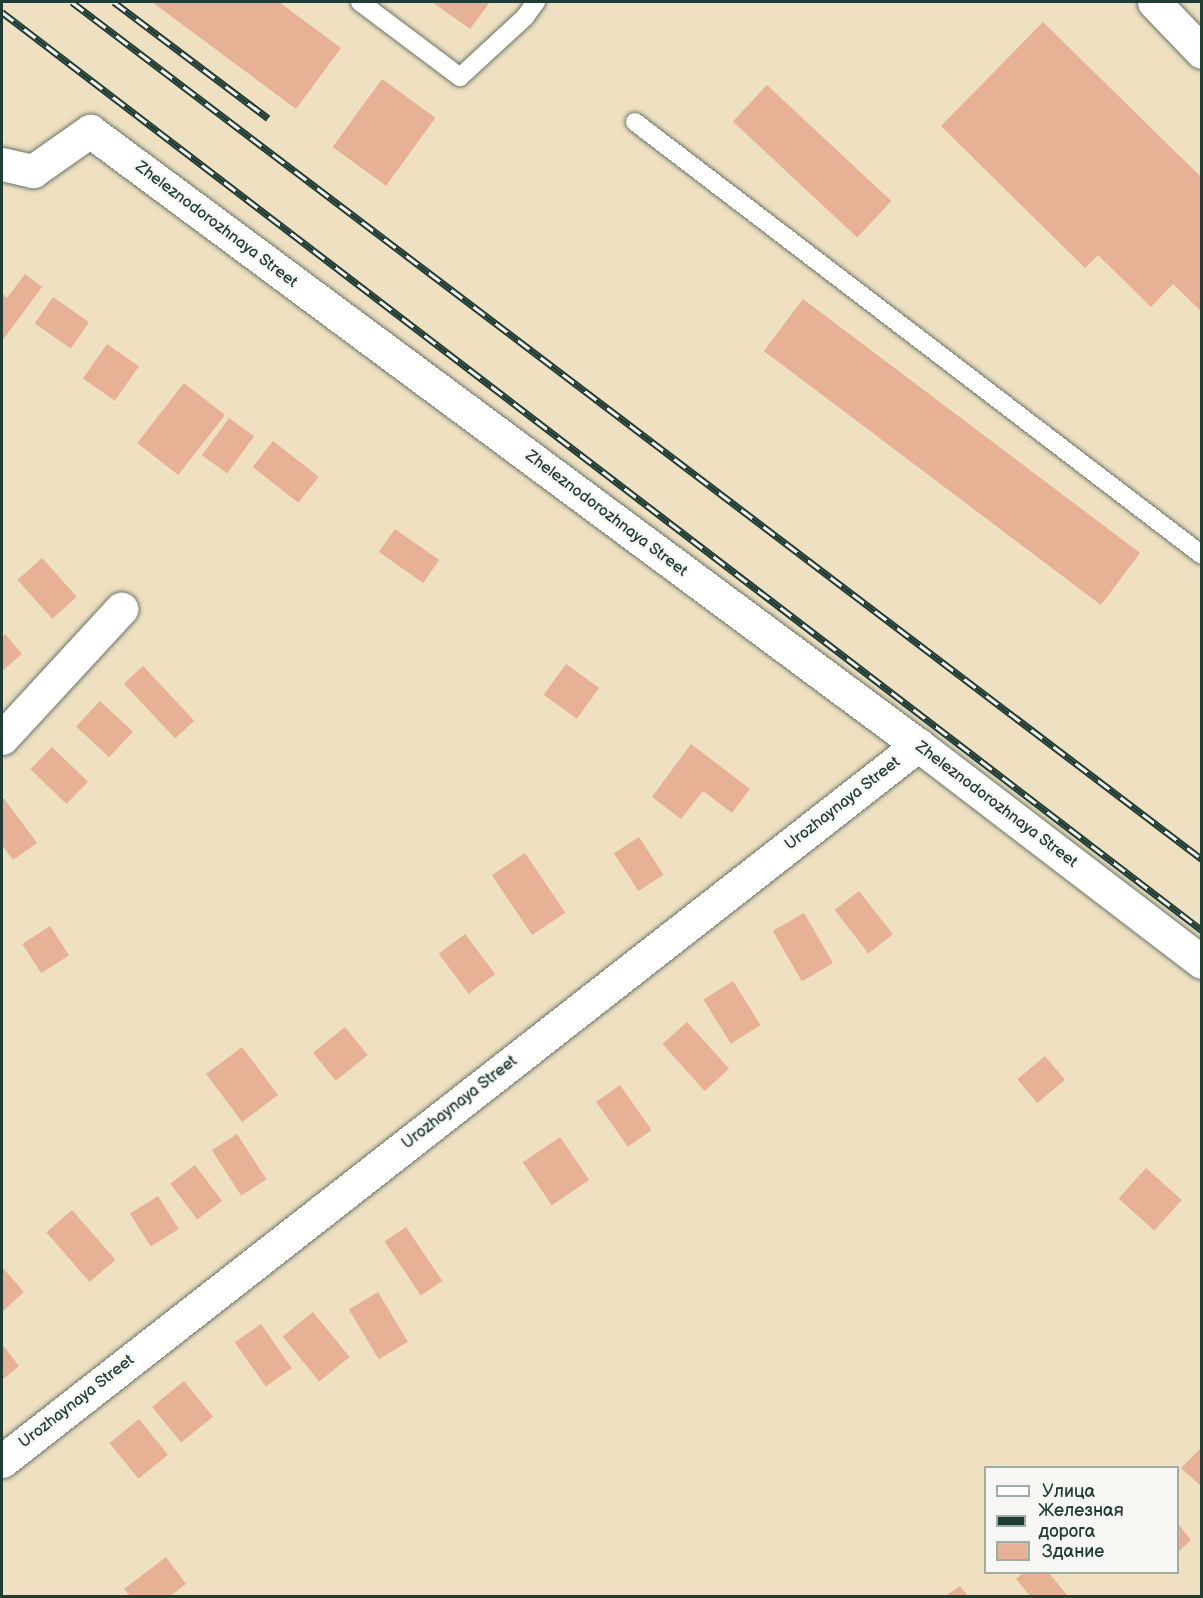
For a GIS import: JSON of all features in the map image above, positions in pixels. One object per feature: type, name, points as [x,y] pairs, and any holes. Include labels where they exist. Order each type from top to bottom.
[{"type":"street","points":[[1154,2],[1202,52]]},
{"type":"street","name":"Zheleznodorozhnaya Street","points":[[2,164],[33,171],[90,131],[918,745],[1202,962]]},
{"type":"street","points":[[2,738],[121,609]]},
{"type":"street","name":"Urozhaynaya Street","points":[[2,1461],[918,745]]},
{"type":"lane","points":[[360,2],[460,77],[525,17],[536,2]]},
{"type":"lane","points":[[635,122],[1202,555]]},
{"type":"building","points":[[152,2],[279,2],[341,48],[296,109]]},
{"type":"building","points":[[432,2],[490,2],[470,29]]},
{"type":"building","points":[[1043,22],[1202,178],[1202,312],[1173,284],[1151,307],[1098,255],[1085,268],[941,126]]},
{"type":"building","points":[[382,79],[435,118],[386,186],[333,147]]},
{"type":"building","points":[[767,85],[891,201],[857,238],[733,122]]},
{"type":"building","points":[[25,274],[42,287],[2,341],[2,293],[7,298]]},
{"type":"building","points":[[53,297],[89,322],[71,348],[35,323]]},
{"type":"building","points":[[803,299],[1140,553],[1101,605],[764,351]]},
{"type":"building","points":[[107,344],[139,366],[115,401],[83,378]]},
{"type":"building","points":[[184,383],[225,415],[178,475],[137,443]]},
{"type":"building","points":[[229,418],[254,436],[227,473],[202,455]]},
{"type":"building","points":[[273,441],[319,477],[298,503],[253,467]]},
{"type":"building","points":[[395,529],[439,560],[423,583],[379,552]]},
{"type":"building","points":[[42,558],[77,597],[52,619],[17,580]]},
{"type":"building","points":[[5,634],[22,654],[2,671],[2,637]]},
{"type":"building","points":[[566,664],[599,688],[577,719],[544,695]]},
{"type":"building","points":[[143,666],[194,721],[175,739],[124,684]]},
{"type":"building","points":[[100,701],[133,732],[109,757],[76,727]]},
{"type":"building","points":[[691,744],[750,789],[732,813],[703,791],[681,819],[652,797]]},
{"type":"building","points":[[52,747],[88,782],[66,804],[30,769]]},
{"type":"building","points":[[2,796],[37,843],[13,860],[2,845]]},
{"type":"building","points":[[639,837],[664,875],[638,891],[614,853]]},
{"type":"building","points":[[525,853],[565,913],[532,935],[492,875]]},
{"type":"building","points":[[859,891],[893,934],[868,953],[835,910]]},
{"type":"building","points":[[804,913],[833,963],[802,981],[773,931]]},
{"type":"building","points":[[50,926],[69,955],[41,973],[22,944]]},
{"type":"building","points":[[465,934],[495,974],[469,994],[439,954]]},
{"type":"building","points":[[733,981],[761,1025],[731,1044],[703,1000]]},
{"type":"building","points":[[687,1022],[729,1069],[705,1091],[662,1044]]},
{"type":"building","points":[[345,1027],[368,1055],[336,1081],[313,1053]]},
{"type":"building","points":[[242,1047],[278,1095],[242,1122],[206,1074]]},
{"type":"building","points":[[1045,1056],[1065,1080],[1037,1103],[1017,1079]]},
{"type":"building","points":[[620,1085],[652,1130],[628,1147],[596,1102]]},
{"type":"building","points":[[237,1134],[266,1179],[241,1196],[212,1150]]},
{"type":"building","points":[[560,1137],[589,1180],[552,1205],[523,1162]]},
{"type":"building","points":[[195,1165],[222,1201],[197,1220],[170,1184]]},
{"type":"building","points":[[1146,1168],[1182,1200],[1154,1231],[1119,1198]]},
{"type":"building","points":[[158,1196],[179,1229],[151,1247],[130,1213]]},
{"type":"building","points":[[72,1210],[115,1260],[90,1282],[46,1232]]},
{"type":"building","points":[[406,1227],[442,1281],[421,1295],[384,1242]]},
{"type":"building","points":[[2,1267],[24,1292],[2,1312]]},
{"type":"building","points":[[378,1292],[408,1342],[379,1359],[349,1310]]},
{"type":"building","points":[[313,1312],[350,1357],[319,1382],[283,1337]]},
{"type":"building","points":[[261,1324],[292,1368],[266,1387],[235,1342]]},
{"type":"building","points":[[2,1344],[19,1366],[2,1380]]},
{"type":"building","points":[[184,1381],[213,1417],[181,1443],[152,1407]]},
{"type":"building","points":[[139,1419],[168,1455],[138,1479],[109,1443]]},
{"type":"building","points":[[1202,1447],[1202,1487],[1181,1468]]},
{"type":"building","points":[[1179,1525],[1191,1540],[1179,1551]]},
{"type":"building","points":[[166,1557],[186,1584],[170,1596],[130,1596],[124,1589]]},
{"type":"building","points":[[1022,1574],[1050,1574],[1067,1595],[1030,1596],[1016,1579]]},
{"type":"building","points":[[960,1586],[968,1596],[945,1596]]},
{"type":"railway","points":[[72,2],[1202,859]]},
{"type":"railway","points":[[114,2],[268,118]]},
{"type":"railway","points":[[2,12],[1202,930]]}]
